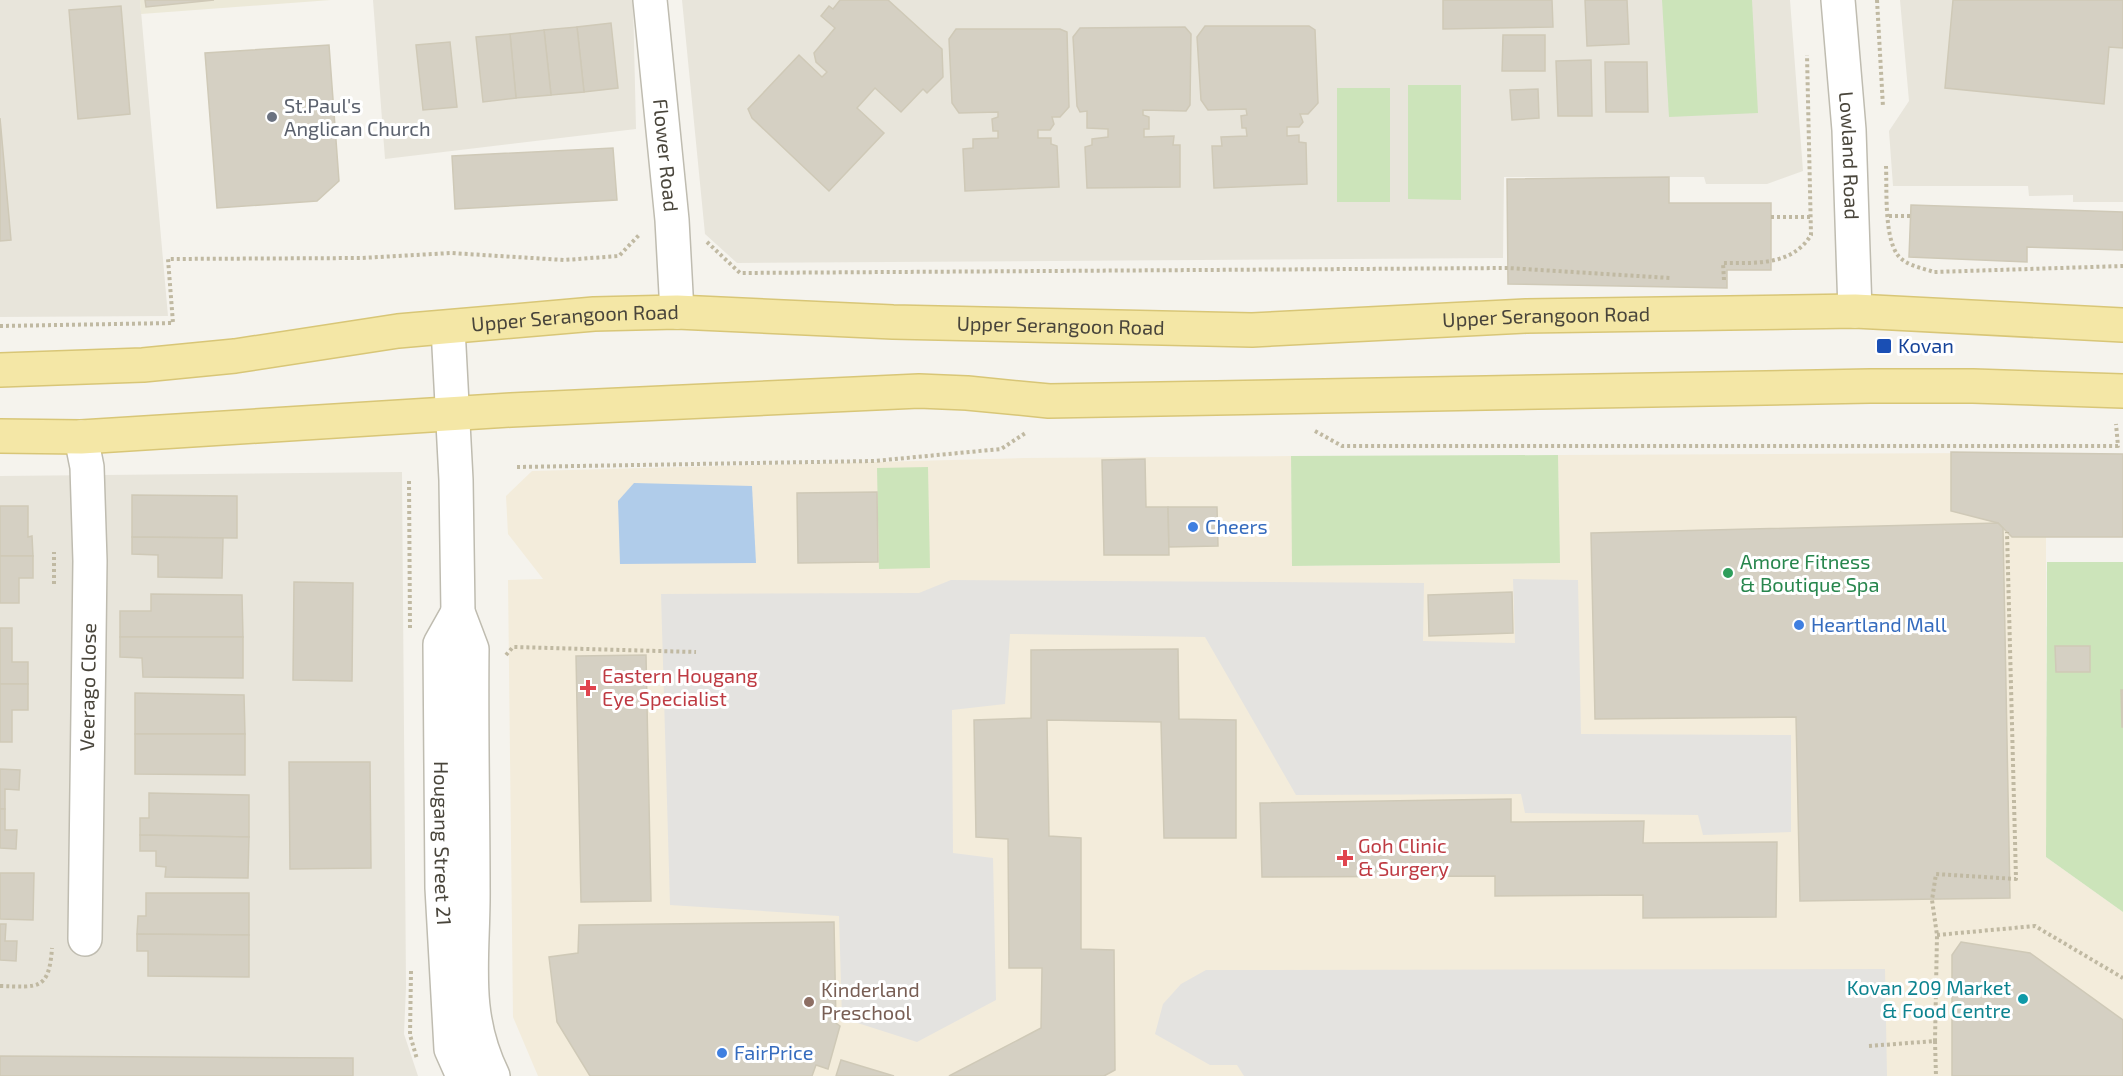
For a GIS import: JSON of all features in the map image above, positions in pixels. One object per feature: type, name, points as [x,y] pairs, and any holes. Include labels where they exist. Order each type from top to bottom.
[{"type":"main road","name":"Upper Serangoon Road","points":[[0,370],[143,365],[235,356],[398,331],[594,314],[677,312],[893,322],[1252,330],[1526,316],[1855,311],[2123,325]]},
{"type":"main road","points":[[0,436],[81,437],[197,428],[919,391],[1060,401],[1870,386],[1973,386],[2123,391]]},
{"type":"street","name":"Flower Road","points":[[650,0],[672,219],[677,312]]},
{"type":"street","name":"Lowland Road","points":[[1838,0],[1849,130],[1855,311]]},
{"type":"street","name":"Hougang Street 21","points":[[448,328],[453,414],[458,612],[472,649],[473,890],[470,988],[482,1049],[493,1076]]},
{"type":"street","name":"Veerago Close","points":[[81,437],[87,467],[90,561],[85,939]]},
{"type":"street","name":"Hougang Street 21","points":[[458,612],[440,644],[442,877],[451,1049],[463,1076]]},
{"type":"path","points":[[1877,0],[1883,114]]},
{"type":"path","points":[[1713,281],[1724,281],[1723,263],[1771,262],[1803,248],[1811,235],[1807,46]]},
{"type":"path","points":[[1886,159],[1891,238],[1897,255],[1913,266],[1934,272],[2123,266]]},
{"type":"path","points":[[1889,216],[1911,216]]},
{"type":"path","points":[[1771,217],[1810,217]]},
{"type":"path","points":[[0,326],[173,323],[168,259],[362,258],[451,253],[564,260],[619,256],[644,230]]},
{"type":"path","points":[[740,273],[1508,268],[1678,279]]},
{"type":"path","points":[[1310,428],[1342,446],[2118,446]]},
{"type":"path","points":[[517,467],[874,461],[1001,449],[1029,430]]},
{"type":"path","points":[[1936,1076],[1937,935],[1932,900],[1936,874],[2016,879],[2007,532]]},
{"type":"path","points":[[54,551],[54,587]]},
{"type":"path","points":[[539,649],[696,652]]},
{"type":"path","points":[[1937,935],[2035,927],[2123,978]]},
{"type":"path","points":[[0,987],[32,987],[40,984],[51,973],[52,945]]},
{"type":"path","points":[[1869,1046],[1935,1041]]},
{"type":"shaded area","points":[[0,0],[140,0],[168,316],[0,317]]},
{"type":"shaded area","points":[[140,0],[331,0],[141,14]]},
{"type":"shaded area","points":[[373,0],[633,0],[636,129],[385,159]]},
{"type":"shaded area","points":[[682,0],[1790,0],[1803,171],[1767,184],[1706,184],[1704,177],[1504,177],[1503,258],[737,263],[705,234]]},
{"type":"shaded area","points":[[1900,0],[2123,0],[2123,202],[2073,202],[2073,195],[2029,196],[2028,186],[1893,186],[1889,131],[1909,101]]},
{"type":"shaded area","points":[[1976,453],[2046,489],[2046,857],[2123,912],[2123,1076],[538,1076],[513,1017],[508,580],[543,579],[508,534],[506,496],[532,471],[1024,458],[1291,456],[1293,566],[1559,563],[1558,455]]},
{"type":"shaded area","points":[[402,472],[406,987],[404,1034],[418,1076],[0,1076],[0,476]]},
{"type":"shaded area","points":[[1513,579],[1578,580],[1581,734],[1791,735],[1791,832],[1703,835],[1698,815],[1525,813],[1521,794],[1296,795],[1205,637],[1010,634],[1005,704],[952,710],[953,853],[993,858],[996,1000],[917,1042],[842,1018],[839,916],[670,905],[661,594],[919,593],[951,580],[1424,583],[1423,641],[1515,643]]},
{"type":"shaded area","points":[[1885,969],[1887,1076],[1244,1076],[1237,1065],[1210,1065],[1155,1034],[1163,1004],[1181,984],[1206,970]]},
{"type":"green space","points":[[1662,0],[1752,0],[1758,113],[1669,117]]},
{"type":"green space","points":[[1408,85],[1461,85],[1461,200],[1408,199]]},
{"type":"green space","points":[[1337,88],[1390,88],[1390,202],[1337,202]]},
{"type":"green space","points":[[1558,455],[1560,563],[1292,566],[1291,456]]},
{"type":"green space","points":[[928,467],[930,568],[879,569],[877,468]]},
{"type":"green space","points":[[2047,562],[2123,562],[2123,912],[2046,857]]},
{"type":"water","points":[[634,483],[752,486],[756,563],[620,564],[618,501]]},
{"type":"building","points":[[145,0],[214,0],[146,7]]},
{"type":"building","points":[[840,0],[888,0],[942,49],[943,77],[927,93],[923,89],[901,112],[875,88],[857,108],[884,133],[829,191],[752,118],[748,109],[799,55],[822,77],[827,72],[816,62],[814,53],[835,28],[821,16],[829,6],[833,9]]},
{"type":"building","points":[[1443,0],[1552,0],[1553,27],[1443,29]]},
{"type":"building","points":[[1585,0],[1627,0],[1629,44],[1587,46]]},
{"type":"building","points":[[1953,0],[2123,0],[2123,48],[2109,47],[2104,104],[1945,88]]},
{"type":"building","points":[[121,6],[130,114],[78,119],[69,10]]},
{"type":"building","points":[[611,23],[618,88],[584,92],[577,27]]},
{"type":"building","points":[[1205,26],[1309,26],[1315,30],[1318,103],[1308,114],[1300,114],[1303,122],[1299,127],[1287,127],[1287,136],[1299,135],[1299,142],[1306,143],[1307,184],[1214,188],[1212,146],[1222,146],[1221,137],[1247,136],[1246,128],[1242,128],[1241,116],[1247,115],[1246,109],[1208,110],[1201,100],[1197,37]]},
{"type":"building","points":[[577,27],[584,92],[551,95],[544,30]]},
{"type":"building","points":[[1185,27],[1191,34],[1190,105],[1186,111],[1143,110],[1143,115],[1149,117],[1149,129],[1144,129],[1144,137],[1174,136],[1173,145],[1180,145],[1180,187],[1087,188],[1085,147],[1092,145],[1092,139],[1108,137],[1108,129],[1087,128],[1087,111],[1080,112],[1077,106],[1073,37],[1080,28]]},
{"type":"building","points":[[956,29],[1060,29],[1067,32],[1069,107],[1060,117],[1052,117],[1054,124],[1050,130],[1038,130],[1038,138],[1051,138],[1051,144],[1057,146],[1059,187],[965,191],[963,149],[973,148],[973,139],[998,138],[998,131],[993,131],[992,119],[998,117],[998,112],[959,113],[952,103],[949,39]]},
{"type":"building","points":[[544,30],[551,95],[516,98],[510,34]]},
{"type":"building","points":[[510,34],[516,98],[483,102],[476,37]]},
{"type":"building","points":[[1503,35],[1545,35],[1545,71],[1502,71]]},
{"type":"building","points":[[450,42],[457,107],[423,110],[416,45]]},
{"type":"building","name":"St.Paul's Anglican Church","points":[[329,45],[339,181],[317,201],[217,208],[205,53]]},
{"type":"building","points":[[1591,60],[1592,116],[1558,116],[1556,61]]},
{"type":"building","points":[[1605,62],[1647,62],[1648,112],[1606,112]]},
{"type":"building","points":[[1538,89],[1539,118],[1512,120],[1510,90]]},
{"type":"building","points":[[0,118],[11,240],[0,241]]},
{"type":"building","points":[[613,148],[617,200],[455,209],[452,156]]},
{"type":"building","points":[[1669,177],[1669,203],[1771,203],[1771,270],[1727,270],[1727,288],[1508,284],[1507,179]]},
{"type":"building","points":[[1911,205],[2123,212],[2123,250],[2027,247],[2027,262],[1909,257]]},
{"type":"building","points":[[1951,452],[2123,454],[2123,537],[2012,537],[1998,523],[1951,511]]},
{"type":"building","points":[[1145,459],[1146,507],[1168,507],[1169,555],[1104,555],[1102,460]]},
{"type":"building","points":[[877,492],[878,562],[798,563],[797,493]]},
{"type":"building","points":[[132,495],[237,496],[237,538],[132,537]]},
{"type":"building","points":[[0,506],[28,506],[28,537],[32,536],[33,556],[0,556]]},
{"type":"building","name":"Cheers","points":[[1168,507],[1217,507],[1218,546],[1169,547]]},
{"type":"building","name":"Heartland Mall","points":[[1998,523],[2003,528],[2010,898],[1800,901],[1796,717],[1595,719],[1591,533]]},
{"type":"building","points":[[132,537],[223,538],[222,578],[158,577],[158,555],[132,554]]},
{"type":"building","points":[[0,556],[33,556],[33,578],[19,578],[19,603],[0,603]]},
{"type":"building","points":[[294,582],[353,583],[352,681],[293,680]]},
{"type":"building","points":[[1512,592],[1513,633],[1429,636],[1428,595]]},
{"type":"building","points":[[151,594],[242,595],[243,637],[120,637],[120,611],[151,611]]},
{"type":"building","points":[[0,628],[12,628],[12,662],[28,662],[28,684],[0,684]]},
{"type":"building","points":[[120,637],[243,637],[243,678],[143,677],[142,658],[120,657]]},
{"type":"building","points":[[2055,646],[2090,646],[2090,672],[2056,672]]},
{"type":"building","points":[[1178,649],[1179,719],[1236,720],[1236,838],[1164,838],[1161,722],[1047,720],[1049,836],[1081,838],[1081,949],[1114,950],[1115,1070],[1104,1076],[949,1076],[1041,1028],[1042,968],[1009,968],[1008,839],[976,837],[974,720],[1031,718],[1031,650]]},
{"type":"building","points":[[646,655],[651,901],[581,902],[576,656]]},
{"type":"building","points":[[0,684],[28,684],[28,710],[12,710],[12,742],[0,742]]},
{"type":"building","points":[[2121,690],[2123,690],[2123,727],[2122,727]]},
{"type":"building","points":[[135,693],[244,695],[245,734],[135,734]]},
{"type":"building","points":[[135,734],[245,734],[245,775],[135,774]]},
{"type":"building","points":[[289,762],[370,762],[371,868],[290,869]]},
{"type":"building","points":[[0,769],[20,770],[19,790],[5,789],[5,809],[0,809]]},
{"type":"building","points":[[149,793],[249,795],[249,837],[140,835],[140,818],[149,818]]},
{"type":"building","points":[[1511,799],[1511,822],[1644,821],[1643,843],[1777,842],[1776,917],[1643,918],[1643,895],[1495,896],[1495,876],[1262,877],[1260,803]]},
{"type":"building","points":[[0,809],[5,809],[5,830],[17,830],[16,849],[0,848]]},
{"type":"building","points":[[140,835],[249,837],[248,878],[165,877],[166,867],[156,866],[156,851],[140,851]]},
{"type":"building","points":[[0,873],[34,873],[33,920],[0,919]]},
{"type":"building","points":[[146,893],[249,893],[249,935],[137,934],[138,916],[146,916]]},
{"type":"building","points":[[834,922],[836,1023],[840,1026],[828,1069],[816,1065],[812,1076],[590,1076],[557,1022],[549,957],[578,953],[579,925]]},
{"type":"building","points":[[0,924],[6,924],[5,941],[17,941],[16,961],[0,960]]},
{"type":"building","points":[[137,934],[249,935],[249,977],[148,976],[148,951],[137,951]]},
{"type":"building","name":"Kovan 209 Market & Food Centre","points":[[1961,942],[2030,953],[2123,1020],[2123,1076],[1952,1076],[1952,955]]},
{"type":"building","points":[[0,1056],[353,1058],[353,1076],[0,1076]]},
{"type":"building","points":[[841,1060],[894,1076],[836,1076]]},
{"type":"place","name":"St.Paul's Anglican Church","points":[[272,117]]},
{"type":"place","name":"Kovan","points":[[1884,346]]},
{"type":"place","name":"Cheers","points":[[1193,527]]},
{"type":"place","name":"Amore Fitness & Boutique Spa","points":[[1728,573]]},
{"type":"place","name":"Heartland Mall","points":[[1799,625]]},
{"type":"place","name":"Eastern Hougang Eye Specialist","points":[[588,688]]},
{"type":"place","name":"Goh Clinic & Surgery","points":[[1345,858]]},
{"type":"place","name":"Kovan 209 Market & Food Centre","points":[[2023,999]]},
{"type":"place","name":"Kinderland Preschool","points":[[809,1002]]},
{"type":"place","name":"FairPrice","points":[[722,1053]]}]
